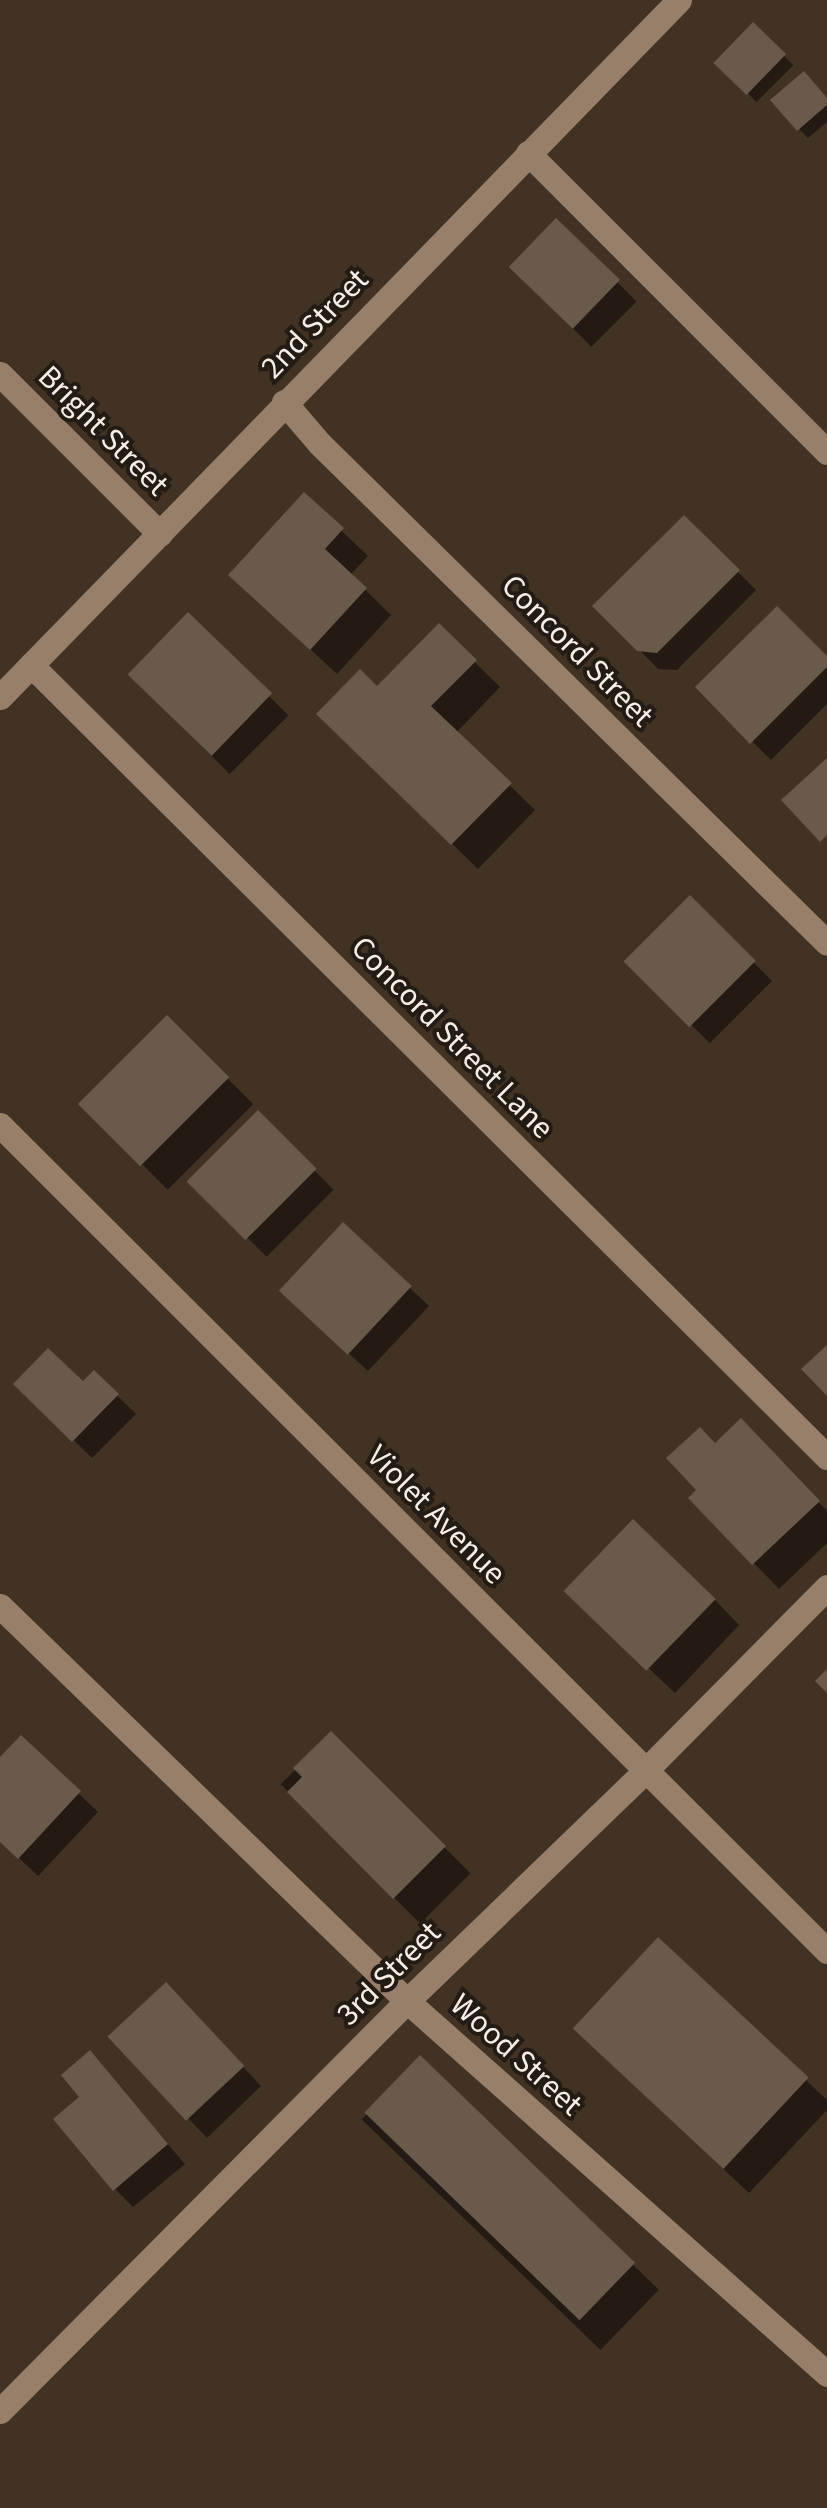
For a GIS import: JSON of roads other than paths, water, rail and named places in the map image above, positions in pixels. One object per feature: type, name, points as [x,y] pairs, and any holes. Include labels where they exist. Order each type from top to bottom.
[{"type":"street","name":"2nd Street","points":[[0,697],[680,0]]},
{"type":"street","points":[[528,153],[827,452]]},
{"type":"street","name":"Bright Street","points":[[0,374],[160,534]]},
{"type":"street","name":"Concord Street","points":[[284,402],[320,444],[827,942]]},
{"type":"street","name":"Concord Street Lane","points":[[31,665],[827,1457]]},
{"type":"street","name":"Violet Avenue","points":[[0,1125],[827,1951]]},
{"type":"street","name":"3rd Street","points":[[0,2411],[407,2001],[648,1770],[827,1588]]},
{"type":"street","name":"Wood Street","points":[[0,1606],[407,2001],[824,2363]]}]
